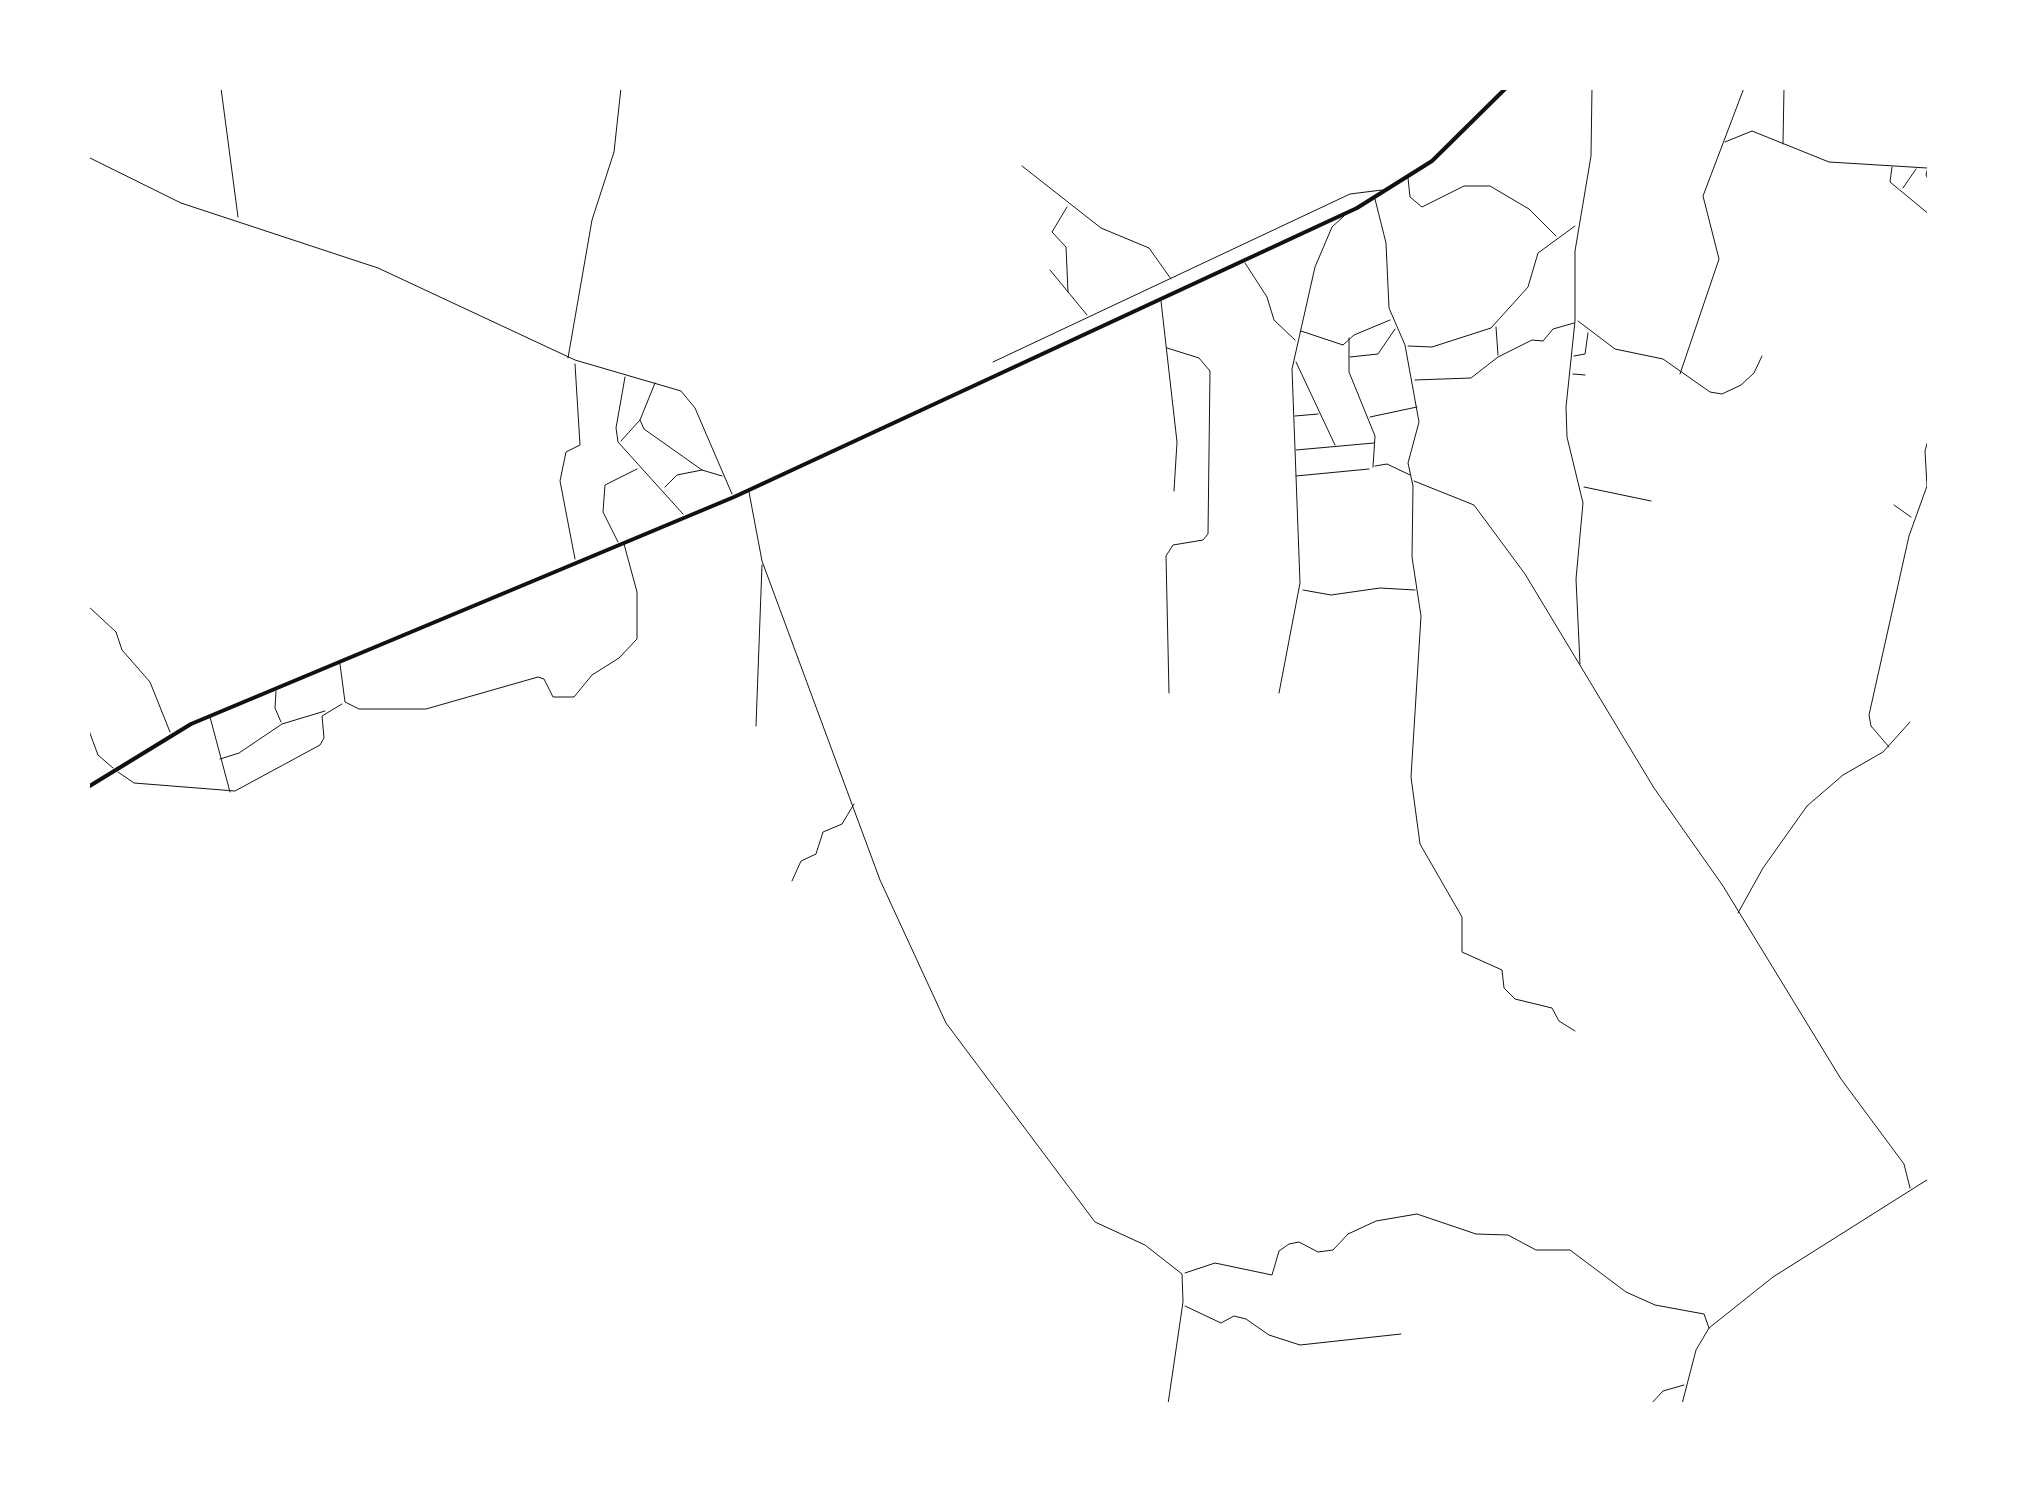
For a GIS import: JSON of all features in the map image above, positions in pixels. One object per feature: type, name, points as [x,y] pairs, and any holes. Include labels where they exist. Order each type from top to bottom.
[{"type":"highway","points":[[88,786],[171,734],[212,714],[734,497],[1346,214],[1408,178],[1506,88]]},
{"type":"street","points":[[221,88],[238,220]]},
{"type":"street","points":[[568,358],[592,220],[614,152],[621,88]]},
{"type":"street","points":[[1580,666],[1576,578],[1581,486],[1568,437],[1578,224],[1591,156],[1592,88]]},
{"type":"street","points":[[1680,374],[1719,259],[1702,203],[1744,88]]},
{"type":"street","points":[[1783,145],[1784,88]]},
{"type":"street","points":[[1722,143],[1748,130],[1844,165],[1927,168]]},
{"type":"street","points":[[88,157],[181,203],[378,268],[568,358],[681,391],[692,402],[734,497]]},
{"type":"street","points":[[1930,160],[1930,182]]},
{"type":"street","points":[[1892,164],[1890,181],[1930,214]]},
{"type":"street","points":[[1022,166],[1101,228],[1149,248],[1171,278]]},
{"type":"street","points":[[1901,190],[1917,166]]},
{"type":"street","points":[[1408,178],[1410,198],[1422,207],[1464,186],[1490,186],[1529,209],[1557,236]]},
{"type":"street","points":[[993,362],[1350,194],[1394,188]]},
{"type":"street","points":[[1375,199],[1386,243],[1386,294],[1405,345],[1419,430],[1409,458],[1412,544],[1421,616],[1412,786],[1420,844],[1462,916],[1462,952],[1502,970],[1504,988],[1515,999],[1552,1008],[1559,1021],[1575,1031]]},
{"type":"street","points":[[1068,292],[1066,247],[1052,232],[1069,204]]},
{"type":"street","points":[[1922,207],[1927,204]]},
{"type":"street","points":[[1279,693],[1300,589],[1293,476],[1293,361],[1323,244],[1346,214]]},
{"type":"street","points":[[1405,345],[1423,348],[1449,343],[1495,324],[1528,287],[1538,253],[1578,224]]},
{"type":"street","points":[[1246,260],[1267,297],[1274,320],[1297,342]]},
{"type":"street","points":[[1050,270],[1090,318]]},
{"type":"street","points":[[1162,298],[1177,442],[1174,492]]},
{"type":"street","points":[[1300,331],[1344,345],[1349,338],[1392,318]]},
{"type":"street","points":[[1575,321],[1614,349],[1654,356],[1710,392],[1722,394],[1754,373],[1762,356]]},
{"type":"street","points":[[1412,380],[1469,379],[1498,357],[1532,340],[1543,340],[1561,325],[1575,321]]},
{"type":"street","points":[[1495,324],[1498,357]]},
{"type":"street","points":[[1348,356],[1378,354],[1396,327]]},
{"type":"street","points":[[1572,356],[1586,354],[1588,330]]},
{"type":"street","points":[[1349,338],[1348,356],[1375,442],[1372,467]]},
{"type":"street","points":[[1167,348],[1198,358],[1210,372],[1208,534],[1202,540],[1173,545],[1166,556],[1170,693]]},
{"type":"street","points":[[575,360],[580,445],[566,452],[560,481],[576,562]]},
{"type":"street","points":[[1293,361],[1305,374],[1335,445]]},
{"type":"street","points":[[626,374],[616,428],[618,442],[685,517]]},
{"type":"street","points":[[1570,376],[1585,374]]},
{"type":"street","points":[[618,442],[640,420],[656,382]]},
{"type":"street","points":[[1367,417],[1417,407]]},
{"type":"street","points":[[1292,416],[1322,415]]},
{"type":"street","points":[[640,420],[644,429],[702,470],[722,476]]},
{"type":"street","points":[[1888,747],[1871,726],[1869,715],[1915,518],[1927,486],[1924,451],[1930,433]]},
{"type":"street","points":[[1293,450],[1375,442]]},
{"type":"street","points":[[1293,476],[1347,475],[1387,464],[1424,488],[1458,496],[1474,505],[1525,574],[1737,915],[1795,999],[1842,1080],[1904,1164],[1910,1188]]},
{"type":"street","points":[[345,702],[358,710],[419,710],[538,677],[556,698],[578,695],[592,674],[619,658],[637,639],[637,592],[622,544],[604,512],[606,482],[639,468]]},
{"type":"street","points":[[663,489],[677,475],[702,470]]},
{"type":"street","points":[[1581,486],[1651,501]]},
{"type":"street","points":[[748,489],[762,561],[900,929],[946,1023],[1095,1222],[1145,1246],[1182,1274]]},
{"type":"street","points":[[1894,505],[1901,514],[1915,518]]},
{"type":"street","points":[[756,726],[762,561]]},
{"type":"street","points":[[1300,589],[1331,595],[1380,588],[1418,590]]},
{"type":"street","points":[[88,606],[116,632],[122,650],[150,682],[171,734]]},
{"type":"street","points":[[341,660],[345,702]]},
{"type":"street","points":[[276,688],[275,708],[282,724]]},
{"type":"street","points":[[220,759],[239,753],[282,724],[345,702]]},
{"type":"street","points":[[88,728],[98,755],[134,783],[230,792],[320,745],[324,738],[321,718],[330,710]]},
{"type":"street","points":[[212,714],[210,724],[230,792]]},
{"type":"street","points":[[1737,915],[1762,868],[1807,806],[1843,775],[1888,747],[1910,722]]},
{"type":"street","points":[[792,881],[801,861],[816,854],[824,831],[842,824],[854,804]]},
{"type":"street","points":[[1682,1404],[1698,1344],[1709,1328],[1764,1284],[1930,1178]]},
{"type":"street","points":[[1182,1274],[1215,1263],[1272,1276],[1279,1252],[1294,1242],[1318,1252],[1334,1250],[1345,1237],[1376,1220],[1417,1214],[1476,1234],[1512,1236],[1536,1250],[1570,1250],[1626,1292],[1656,1305],[1701,1312],[1709,1328]]},
{"type":"street","points":[[1168,1404],[1182,1305],[1182,1274]]},
{"type":"street","points":[[1182,1305],[1220,1323],[1234,1316],[1246,1319],[1269,1336],[1300,1345],[1401,1334]]},
{"type":"street","points":[[1650,1404],[1663,1391],[1687,1384]]}]
